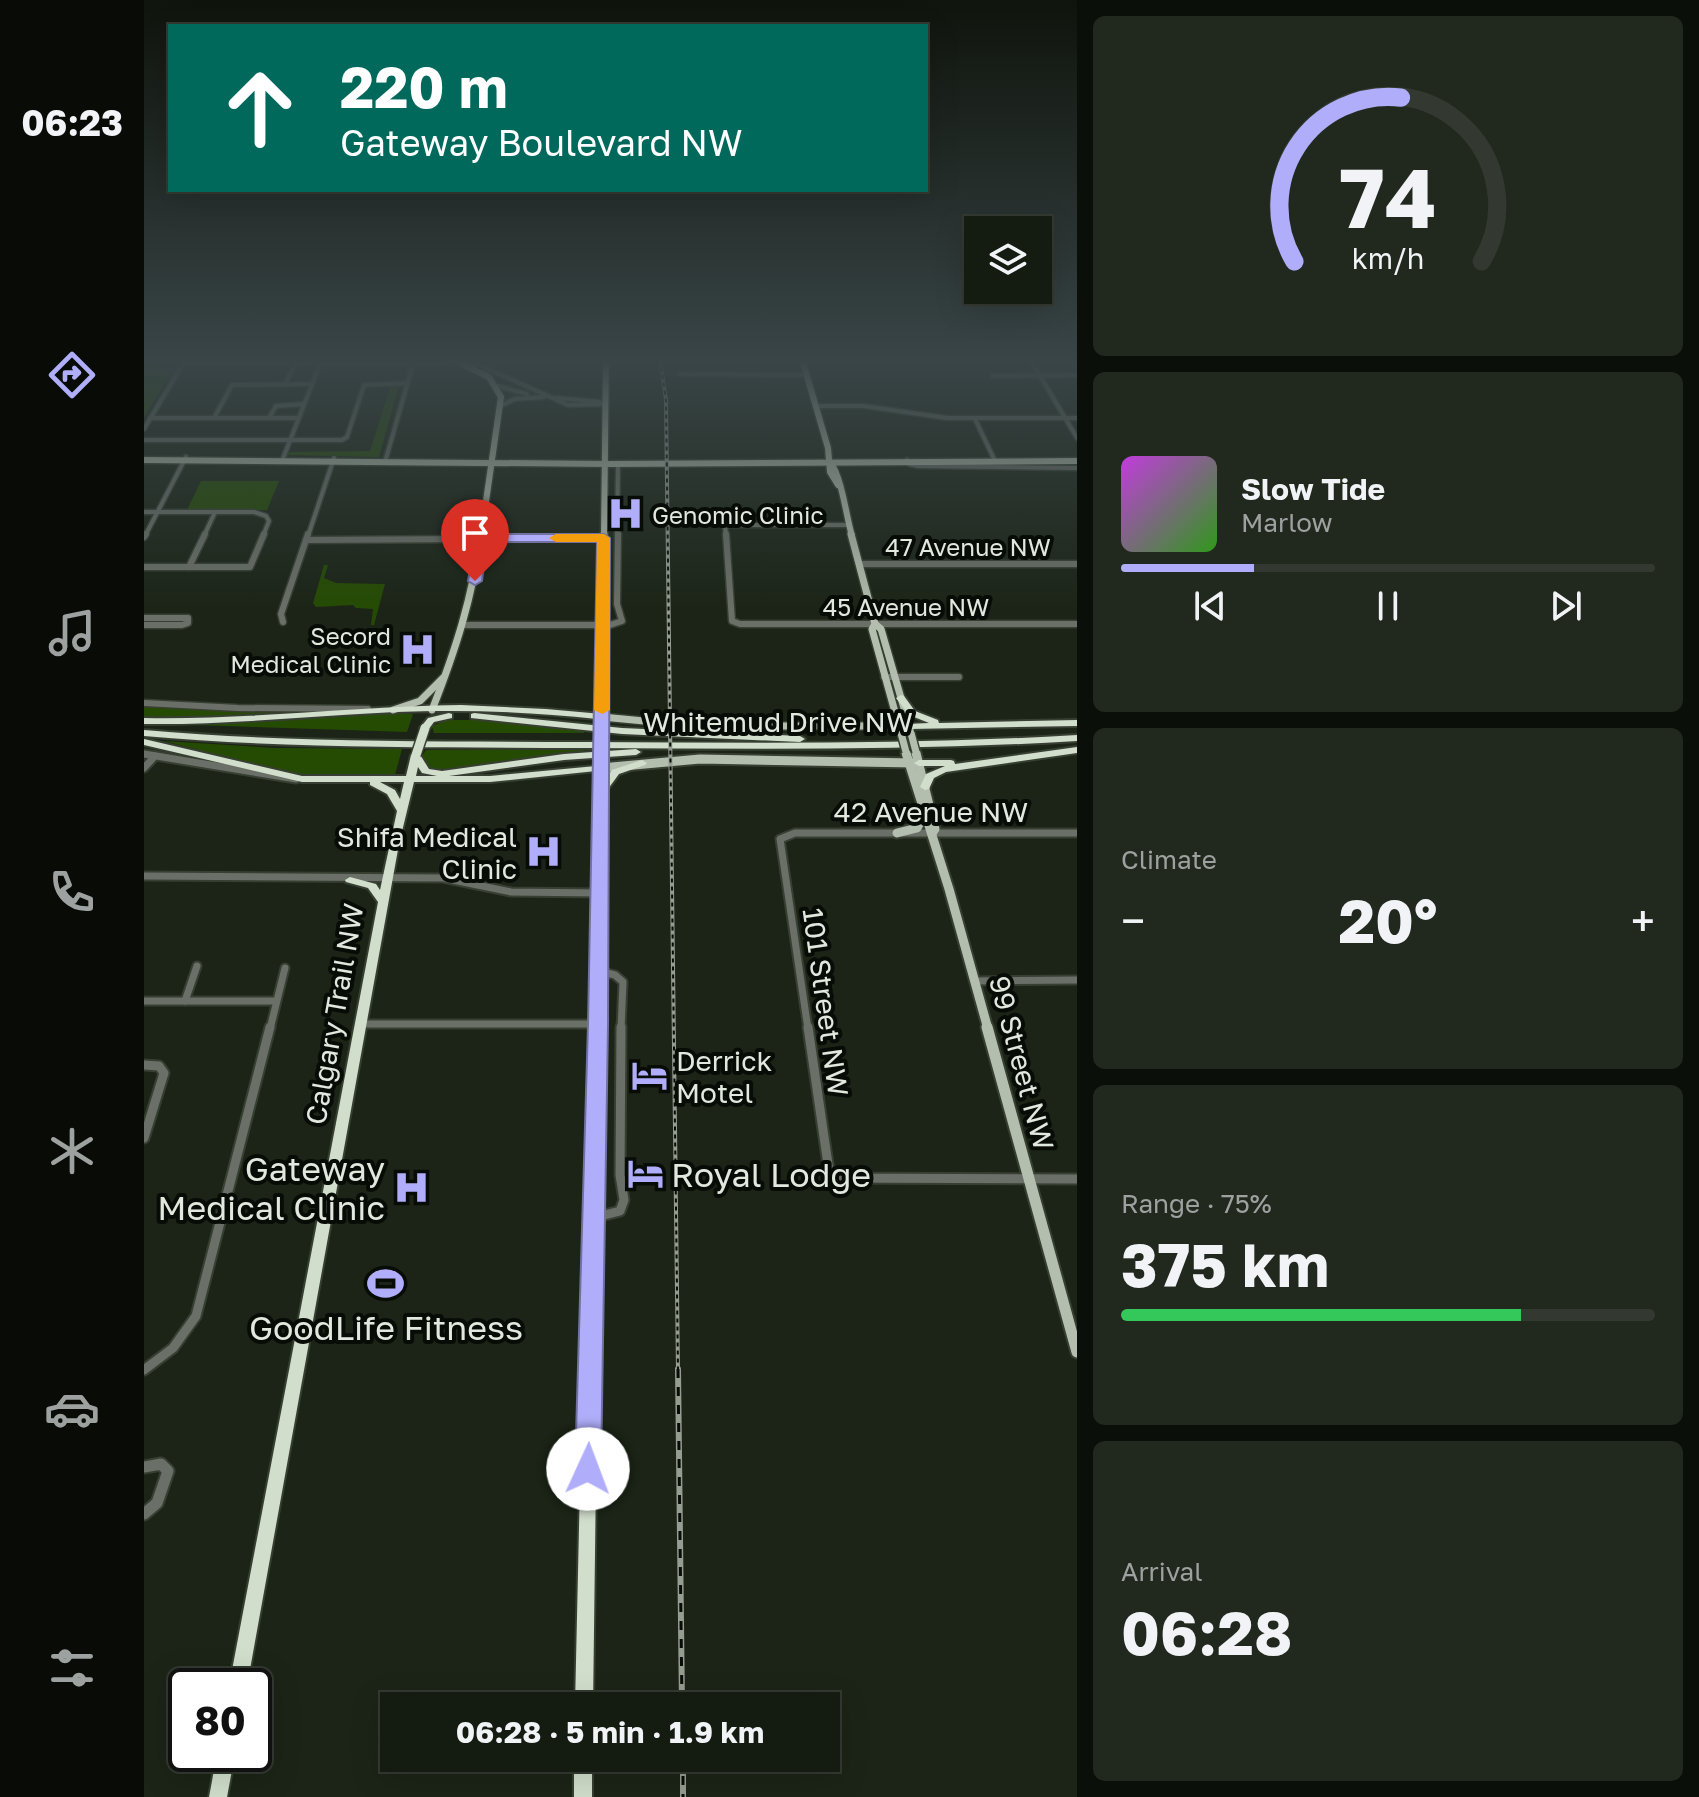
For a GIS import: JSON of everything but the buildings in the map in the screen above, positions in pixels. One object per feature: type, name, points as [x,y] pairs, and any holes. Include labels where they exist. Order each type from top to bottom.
[{"type":"highway","points":[[901,698],[918,717],[955,726]]},
{"type":"highway","points":[[144,721],[212,722],[378,710],[527,710],[602,720],[584,1692]]},
{"type":"highway","name":"Calgary Trail NW","points":[[241,1668],[387,879],[416,750],[432,710]]},
{"type":"highway","points":[[425,728],[437,718],[467,716],[622,731],[817,743]]},
{"type":"highway","points":[[905,730],[1077,723]]},
{"type":"highway","name":"Whitemud Drive NW","points":[[144,730],[299,737],[817,743]]},
{"type":"highway","name":"Whitemud Drive NW","points":[[144,730],[272,742],[416,750],[1077,735]]},
{"type":"highway","points":[[144,742],[302,779],[517,778],[601,764]]},
{"type":"highway","points":[[416,750],[425,771],[442,774],[589,755],[817,743]]},
{"type":"highway","points":[[925,787],[930,776],[940,770],[1077,750]]},
{"type":"highway","points":[[915,760],[1007,759]]},
{"type":"highway","points":[[601,791],[615,772],[642,763]]},
{"type":"highway","points":[[358,780],[387,789],[401,810]]},
{"type":"highway","points":[[345,879],[372,886],[383,902]]},
{"type":"highway","points":[[218,1797],[223,1772]]},
{"type":"highway","points":[[583,1772],[583,1797]]},
{"type":"main road","name":"Calgary Trail NW","points":[[432,710],[464,625],[495,443]]},
{"type":"main road","points":[[605,443],[602,720],[660,724],[867,726],[905,730]]},
{"type":"main road","name":"99 Street NW","points":[[826,443],[875,624],[881,629],[901,698],[906,752],[915,760],[924,816],[932,833],[1077,1352]]},
{"type":"main road","points":[[467,459],[483,456],[494,448]]},
{"type":"main road","points":[[806,462],[820,456],[828,448],[840,456],[859,461]]},
{"type":"main road","points":[[605,458],[618,464],[1077,459]]},
{"type":"main road","points":[[448,463],[605,458],[806,462],[834,472],[859,461]]},
{"type":"main road","points":[[144,459],[493,461]]},
{"type":"main road","points":[[618,464],[632,459]]},
{"type":"main road","points":[[386,460],[480,467],[491,475]]},
{"type":"main road","name":"99 Street NW","points":[[875,624],[872,629],[884,677],[925,787],[935,829],[932,833]]},
{"type":"main road","points":[[393,710],[420,701],[445,676]]},
{"type":"main road","points":[[602,702],[617,714],[660,724]]},
{"type":"main road","points":[[867,726],[886,721],[894,709]]},
{"type":"main road","points":[[601,764],[734,759],[915,760]]},
{"type":"main road","points":[[897,833],[917,828],[924,816]]},
{"type":"street","points":[[282,459],[288,443]]},
{"type":"street","points":[[386,460],[391,443]]},
{"type":"street","points":[[986,443],[995,461]]},
{"type":"street","points":[[144,537],[185,459]]},
{"type":"street","points":[[283,622],[281,614],[333,460]]},
{"type":"street","points":[[907,461],[918,466],[1077,468]]},
{"type":"street","points":[[464,625],[603,625],[623,620],[617,604],[616,575],[618,464]]},
{"type":"street","points":[[606,476],[618,476]]},
{"type":"street","points":[[323,491],[332,490]]},
{"type":"street","points":[[144,512],[254,512],[268,517],[269,523],[250,567],[144,567]]},
{"type":"street","points":[[189,567],[215,512]]},
{"type":"street","points":[[605,515],[615,515]]},
{"type":"street","name":"45 Avenue NW","points":[[849,525],[725,525],[731,620],[735,623],[1077,624]]},
{"type":"street","points":[[306,540],[604,538]]},
{"type":"street","name":"47 Avenue NW","points":[[859,564],[1077,564]]},
{"type":"street","points":[[603,575],[616,575]]},
{"type":"street","points":[[144,618],[188,618],[188,623],[144,625]]},
{"type":"street","points":[[884,677],[959,677]]},
{"type":"street","points":[[144,703],[378,710]]},
{"type":"street","points":[[144,754],[302,779]]},
{"type":"street","points":[[144,768],[155,756]]},
{"type":"street","name":"42 Avenue NW","points":[[785,835],[1077,833]]},
{"type":"street","name":"101 Street NW","points":[[785,835],[780,841],[830,1178],[1029,1178]]},
{"type":"street","points":[[144,876],[387,879],[448,883],[510,895],[600,895]]},
{"type":"street","points":[[185,1001],[197,966]]},
{"type":"street","points":[[144,1370],[168,1353],[189,1329],[198,1310],[285,968]]},
{"type":"street","points":[[592,1225],[615,1213],[624,1204],[620,1175],[623,982],[617,976],[599,971]]},
{"type":"street","points":[[974,981],[1077,980]]},
{"type":"street","points":[[144,1001],[276,1001]]},
{"type":"street","points":[[361,1024],[598,1024]]},
{"type":"street","points":[[144,1065],[161,1068],[164,1076],[144,1138]]},
{"type":"street","points":[[1029,1178],[1077,1179]]},
{"type":"street","points":[[144,1467],[161,1464],[168,1471],[157,1503],[144,1514]]},
{"type":"green space","points":[[373,443],[383,443],[379,457],[287,455],[288,452],[370,451]]},
{"type":"green space","points":[[201,481],[279,481],[267,510],[187,510]]},
{"type":"green space","points":[[324,565],[328,565],[324,578],[336,583],[385,584],[374,625],[371,625],[373,609],[353,605],[316,607],[313,603]]},
{"type":"green space","points":[[144,706],[308,712],[203,720],[144,718]]},
{"type":"green space","points":[[358,713],[413,714],[407,732],[194,725]]},
{"type":"green space","points":[[447,720],[487,720],[584,733],[434,733],[432,726]]},
{"type":"green space","points":[[164,741],[276,748],[402,749],[395,775],[291,774]]},
{"type":"green space","points":[[582,749],[585,752],[436,771],[420,759],[426,750]]},
{"type":"railway","points":[[667,443],[678,1371]]},
{"type":"railway","points":[[678,1369],[682,1692]]},
{"type":"railway","points":[[683,1772],[683,1797]]},
{"type":"slow traffic","points":[[556,538],[604,538],[602,710]]},
{"type":"place","name":"Genomic Clinic","points":[[626,514]]},
{"type":"place","name":"Secord Medical Clinic","points":[[417,649]]},
{"type":"place","name":"Shifa Medical Clinic","points":[[543,852]]},
{"type":"place","name":"Derrick Motel","points":[[650,1076]]},
{"type":"place","name":"Royal Lodge","points":[[645,1174]]},
{"type":"place","name":"Gateway Medical Clinic","points":[[411,1188]]},
{"type":"place","name":"GoodLife Fitness","points":[[386,1283]]},
{"type":"route","points":[[475,581],[481,538],[604,538],[588,1469]]}]
